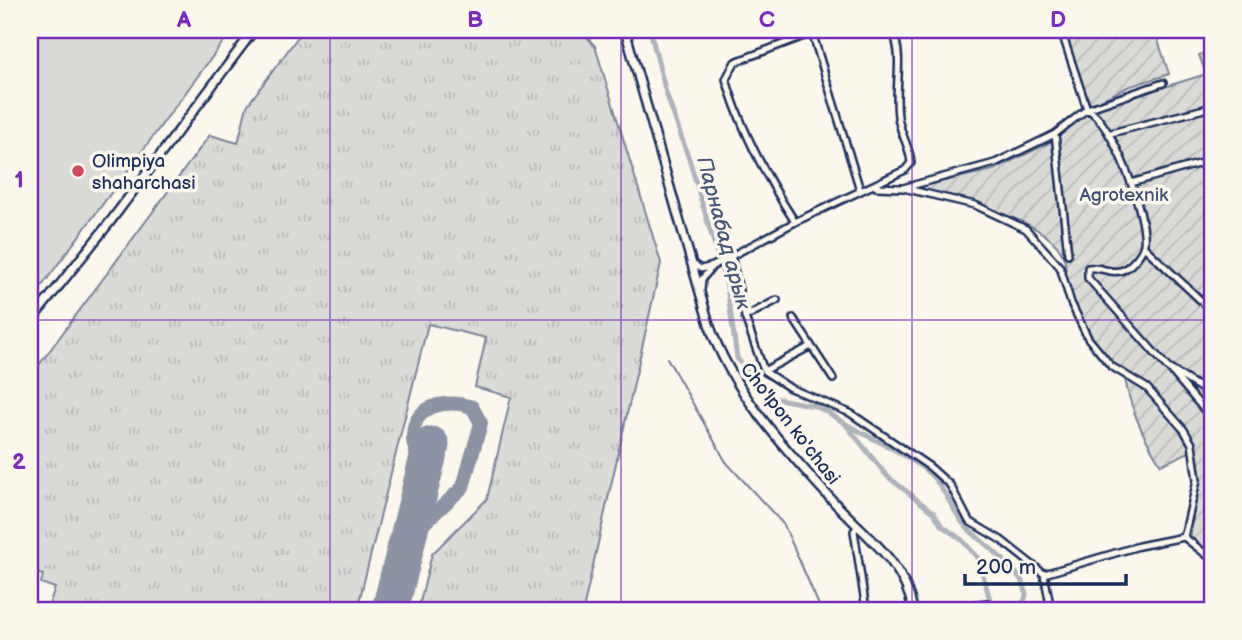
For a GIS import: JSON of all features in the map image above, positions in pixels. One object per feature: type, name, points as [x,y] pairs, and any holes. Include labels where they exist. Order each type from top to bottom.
[{"type":"main road","points":[[30,322],[110,222],[254,30]]},
{"type":"main road","name":"Cho'lpon ko'chasi","points":[[625,30],[716,346],[738,386],[825,493],[898,568],[913,610]]},
{"type":"street","points":[[795,222],[756,157],[736,113],[726,79],[735,62],[820,30]]},
{"type":"street","points":[[689,257],[701,269],[713,266],[795,222],[905,170],[911,163],[910,146],[899,122],[898,57],[892,30]]},
{"type":"street","points":[[1062,30],[1087,109],[1097,114],[1111,133],[1131,183],[1144,233],[1144,247],[1126,268],[1108,271],[1095,267],[1088,268],[1087,272],[1093,283],[1206,412],[1212,430]]},
{"type":"street","points":[[812,32],[860,190]]},
{"type":"street","points":[[903,188],[995,163],[1055,134],[1087,109],[1163,83]]},
{"type":"street","points":[[1111,133],[1212,107]]},
{"type":"street","points":[[1055,134],[1068,254]]},
{"type":"street","points":[[1131,183],[1212,160]]},
{"type":"street","points":[[872,187],[903,188],[975,205],[1026,229],[1060,267],[1071,303],[1088,338],[1111,366],[1147,388],[1184,430],[1192,444],[1197,480],[1184,537]]},
{"type":"street","points":[[1144,247],[1212,312]]},
{"type":"street","points":[[728,257],[764,371],[790,388],[850,413],[930,467],[950,485],[969,521],[1001,540],[1044,574],[1051,610]]},
{"type":"street","points":[[702,300],[701,282],[713,266]]},
{"type":"street","points":[[745,317],[777,300]]},
{"type":"street","points":[[793,318],[809,347],[833,379]]},
{"type":"street","points":[[764,371],[809,347]]},
{"type":"street","points":[[1168,368],[1212,395]]},
{"type":"street","points":[[858,526],[854,531],[866,610]]},
{"type":"street","points":[[1044,574],[1139,546],[1184,537],[1212,559]]},
{"type":"street","points":[[934,610],[986,603]]},
{"type":"green space","name":"Olimpiya shaharchasi","points":[[30,30],[242,30],[224,41],[30,302]]},
{"type":"green space","points":[[303,30],[581,30],[595,46],[661,263],[583,610],[418,610],[432,554],[487,499],[511,397],[475,387],[486,338],[428,324],[357,610],[47,610],[55,588],[41,583],[43,575],[30,571],[30,377],[210,135],[238,143],[247,106]]},
{"type":"green space","points":[[1063,30],[1146,30],[1156,34],[1169,74],[1128,87],[1090,105]]},
{"type":"green space","name":"Agrotexnik","points":[[1212,50],[1212,556],[1190,540],[1199,471],[1189,452],[1161,465],[1138,421],[1124,373],[1095,342],[1081,319],[1066,277],[1064,258],[1055,244],[1041,232],[1022,222],[979,206],[922,193],[922,186],[993,170],[1049,143],[1057,133],[1097,108],[1206,74],[1199,55]]},
{"type":"waterway","name":"Парнабад арык","points":[[650,30],[666,93],[690,162],[727,287],[737,358],[760,389],[774,398],[815,406],[907,457],[930,474],[966,527],[1012,568],[1022,581],[1026,593],[1023,602],[1010,610]]},
{"type":"waterway","points":[[667,358],[726,462],[784,525],[821,610]]},
{"type":"waterway","name":"Парнабад арык","points":[[846,425],[887,476],[934,513],[941,525],[962,540],[978,558],[993,610]]},
{"type":"taxiway","points":[[405,547],[415,532],[463,487],[481,423],[472,407],[442,404],[425,411],[418,418],[413,438],[423,476]]},
{"type":"runway","points":[[390,610],[431,445]]},
{"type":"place","name":"Olimpiya shaharchasi","points":[[78,171]]}]
